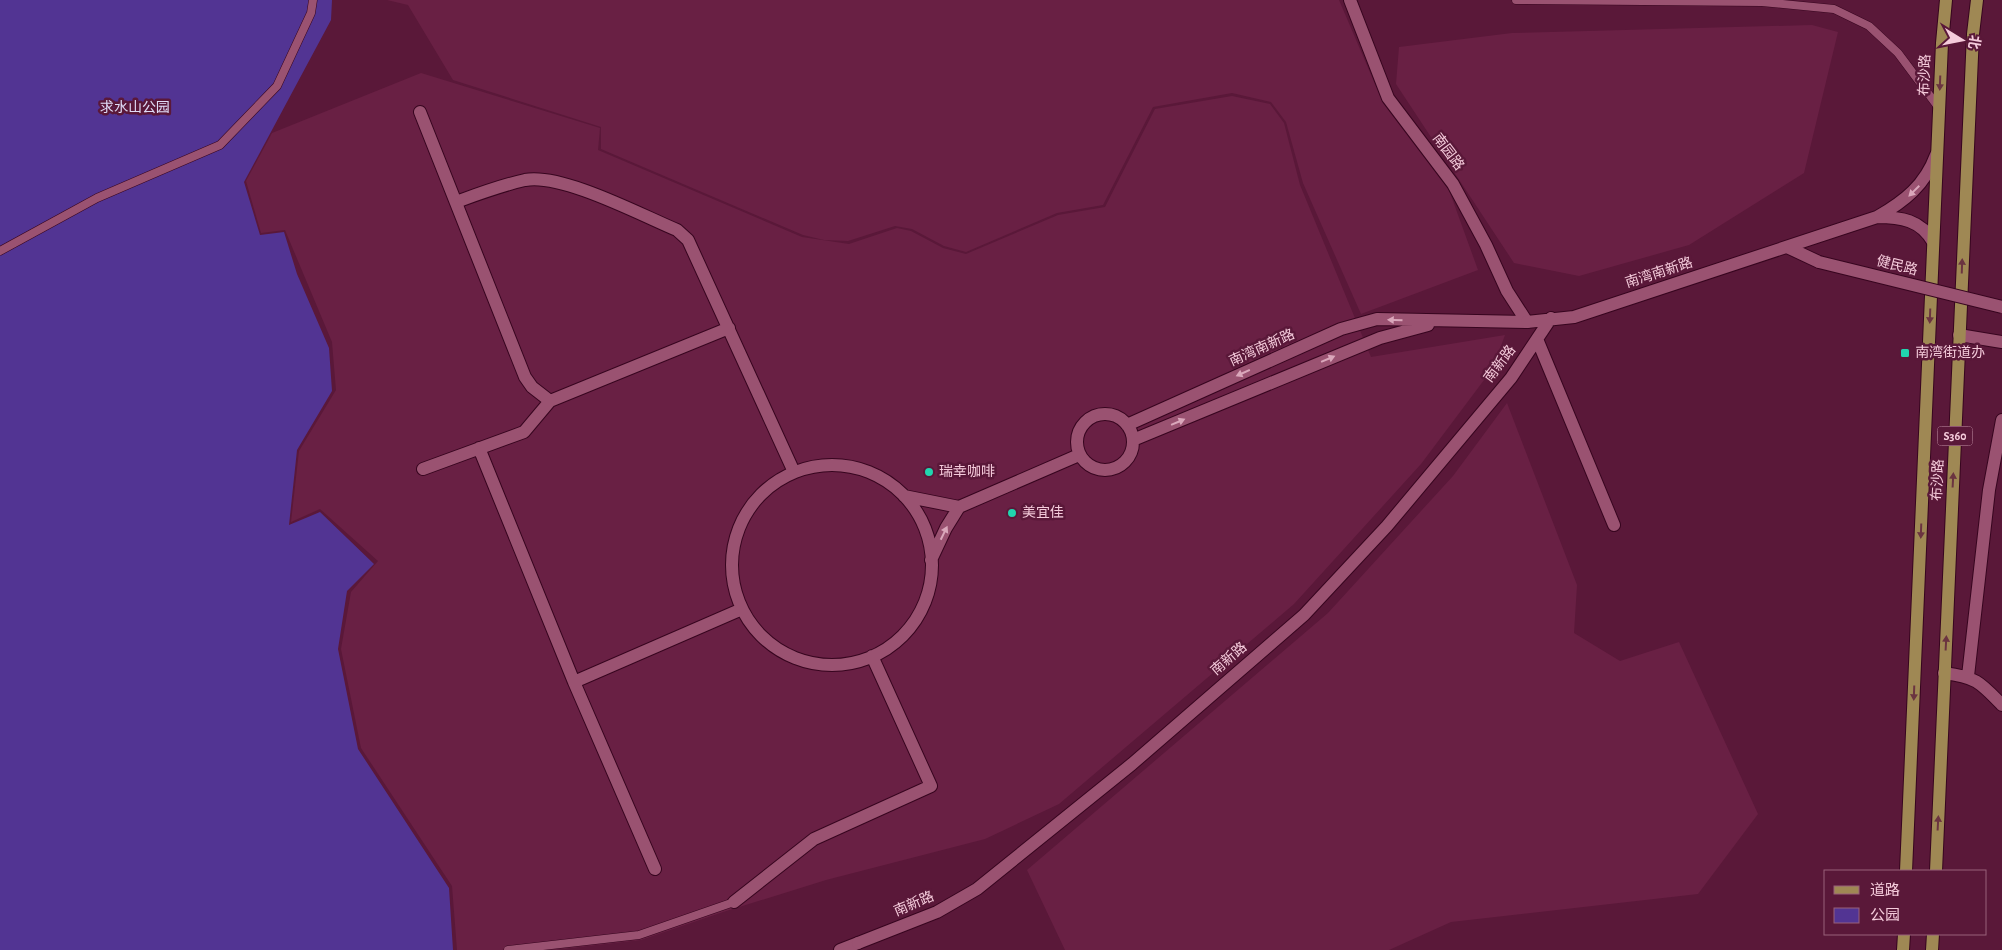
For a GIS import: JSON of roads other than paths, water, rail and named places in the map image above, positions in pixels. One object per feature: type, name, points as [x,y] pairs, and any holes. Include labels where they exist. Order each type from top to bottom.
[{"type":"main road","name":"布沙路","points":[[1906,870],[1939,108],[1946,0]]},
{"type":"main road","name":"布沙路","points":[[1936,870],[1972,34],[1977,0]]},
{"type":"main road","points":[[1903,950],[1904,935]]},
{"type":"main road","points":[[1932,950],[1933,935]]},
{"type":"street","name":"南园路","points":[[1350,0],[1388,98],[1453,184],[1486,245],[1506,291],[1527,322]]},
{"type":"street","points":[[420,112],[525,376],[532,387],[550,401]]},
{"type":"street","name":"南湾南新路","points":[[1127,425],[1341,329],[1377,319],[1443,322],[1527,322],[1574,317],[1878,217],[1900,204],[1916,190],[1930,173],[1937,153]]},
{"type":"street","points":[[456,202],[527,180],[554,181],[592,194],[677,230],[688,240],[794,472]]},
{"type":"street","name":"南湾南新路","points":[[1878,217],[1896,217],[1914,222],[1927,230],[1933,242]]},
{"type":"street","name":"健民路","points":[[1788,247],[1819,262],[2002,307]]},
{"type":"street","name":"南新路","points":[[840,950],[863,944],[937,912],[977,889],[1132,764],[1304,615],[1387,526],[1511,378],[1551,318]]},
{"type":"street","name":"南湾南新路","points":[[1133,440],[1380,338],[1443,322]]},
{"type":"street","points":[[423,469],[524,432],[550,401],[729,328]]},
{"type":"street","points":[[1959,335],[2002,342]]},
{"type":"street","points":[[1538,339],[1614,524]]},
{"type":"street","points":[[1096,415],[1112,415],[1127,425],[1133,440],[1129,457],[1114,469],[1099,470],[1085,463],[1080,455],[1077,436],[1086,421],[1096,415]]},
{"type":"street","points":[[1968,676],[1989,490],[2002,420]]},
{"type":"street","points":[[478,448],[574,682],[655,869]]},
{"type":"street","points":[[904,496],[959,507],[1080,455]]},
{"type":"street","points":[[826,465],[853,467],[877,476],[904,496],[923,524],[932,560],[930,585],[919,614],[899,639],[872,656],[848,663],[822,664],[789,655],[761,635],[742,609],[733,573],[734,548],[740,526],[759,497],[777,482],[794,472],[826,465]]},
{"type":"street","points":[[932,560],[946,528],[959,507]]},
{"type":"street","points":[[574,682],[742,609]]},
{"type":"street","points":[[734,902],[814,839],[931,786],[872,656]]},
{"type":"street","points":[[1944,673],[1968,676],[1983,684],[2002,705]]},
{"type":"lane","points":[[0,251],[97,198],[220,145],[277,86],[311,13],[313,0]]},
{"type":"lane","points":[[1520,0],[1762,1],[1834,9],[1870,26],[1898,53],[1939,108]]},
{"type":"lane","points":[[508,950],[638,935],[734,902]]},
{"type":"place","name":"南湾街道办","points":[[1905,353]]},
{"type":"place","name":"瑞幸咖啡","points":[[929,472]]},
{"type":"place","name":"美宜佳","points":[[1012,513]]},
{"type":"park label","name":"求水山公园","points":[[135,108]]}]
